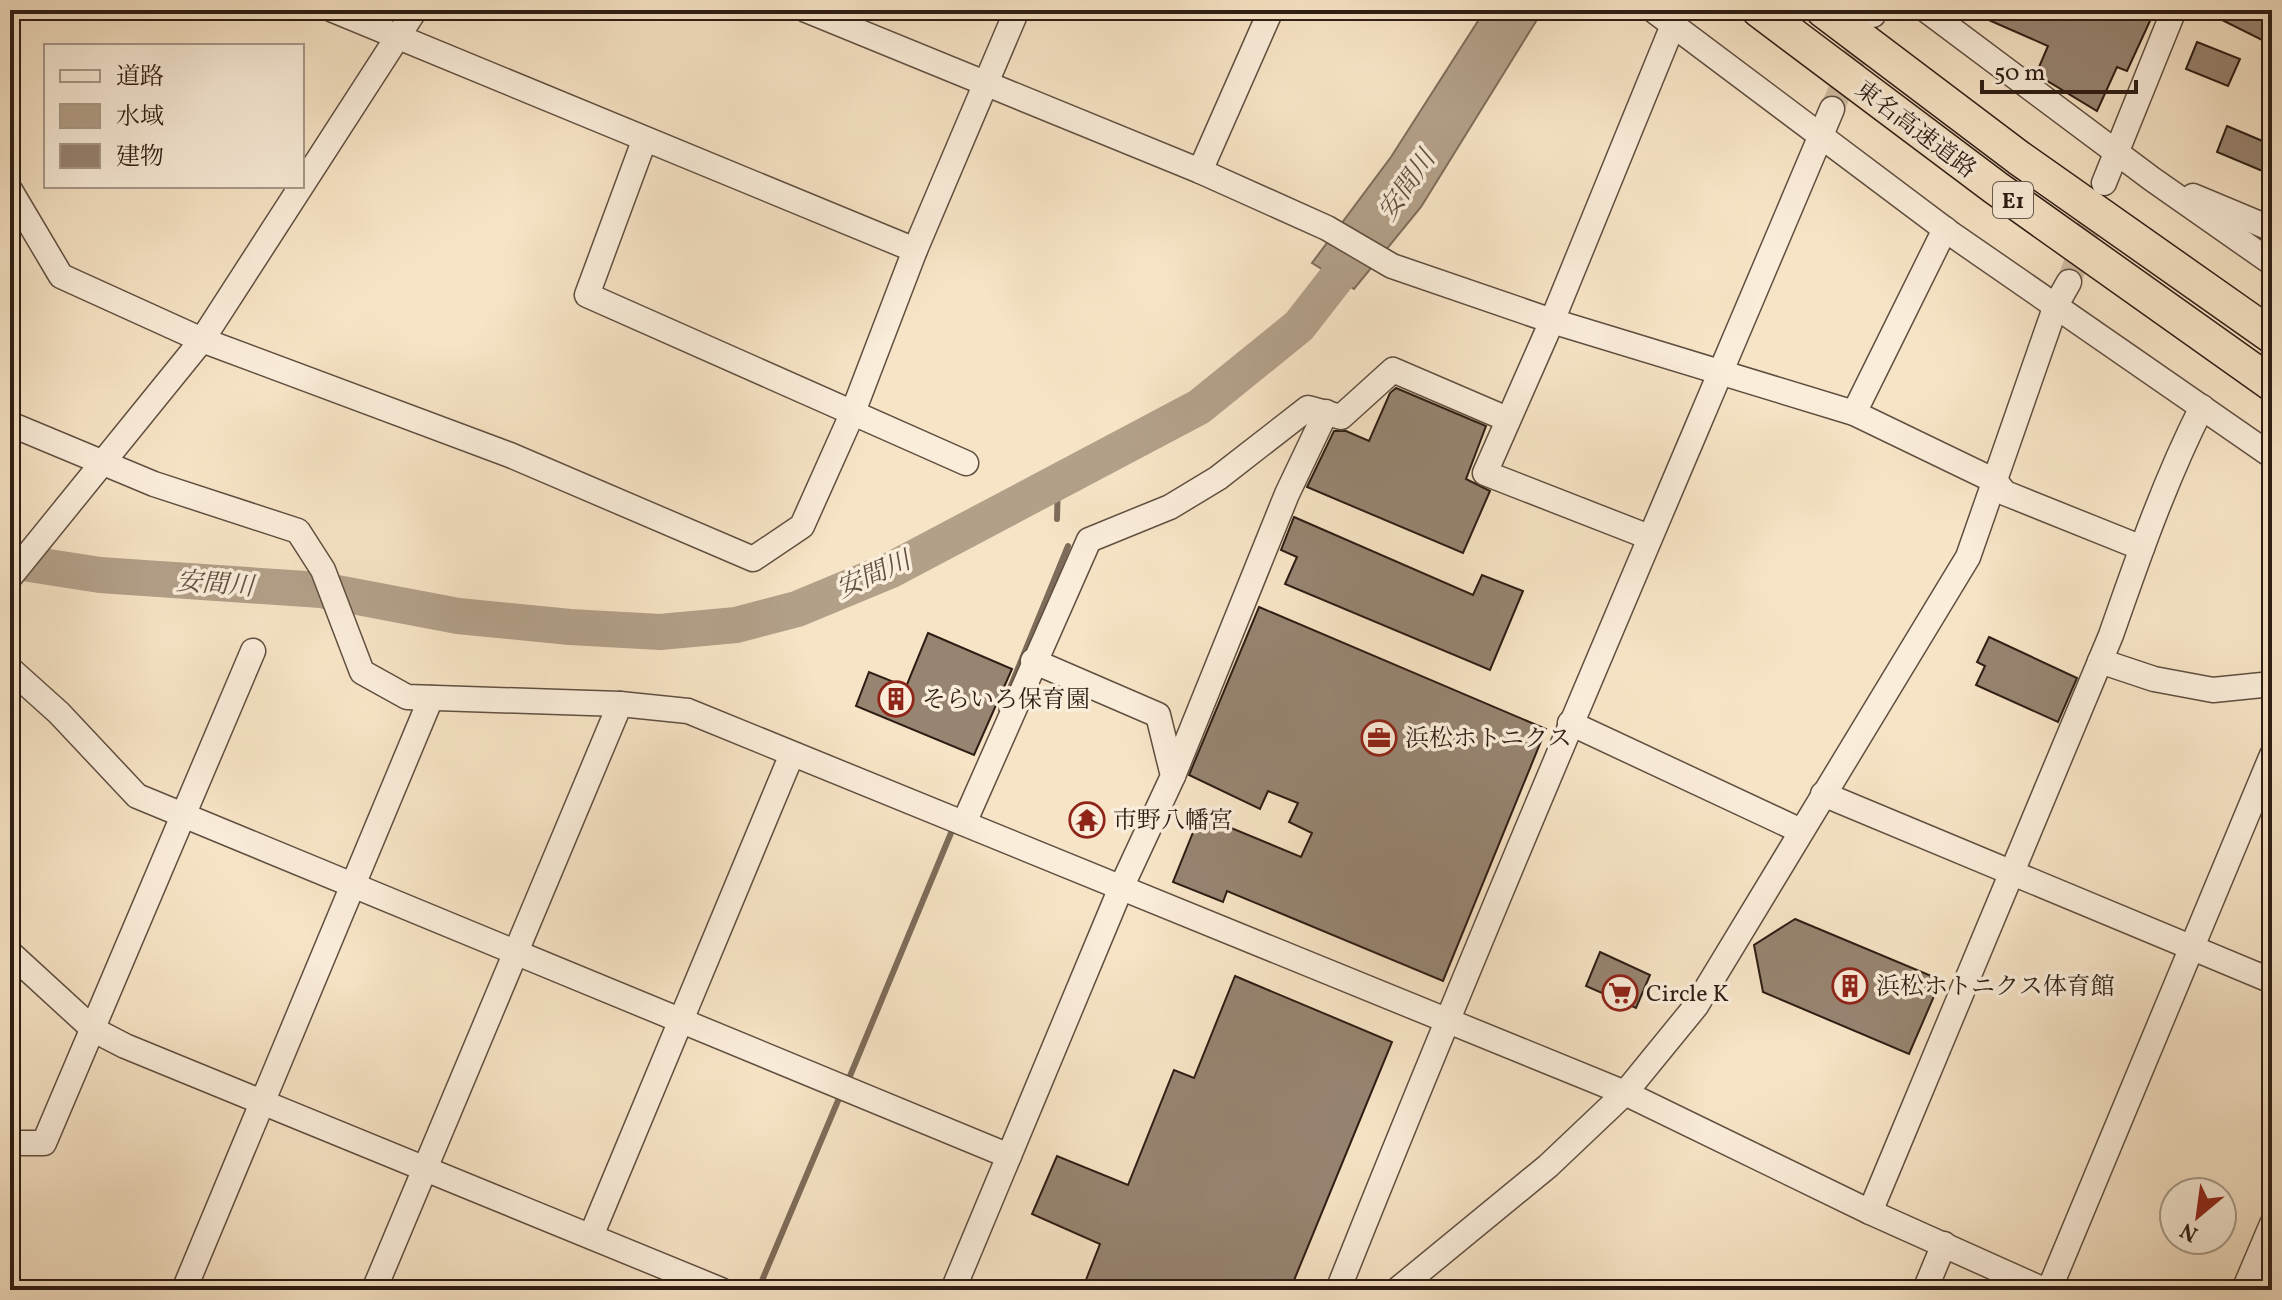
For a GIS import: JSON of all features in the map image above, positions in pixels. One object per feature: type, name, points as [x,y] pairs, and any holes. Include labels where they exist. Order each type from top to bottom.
[{"type":"highway","name":"東名高速道路","points":[[1759,10],[1996,188],[2272,384]]},
{"type":"highway","name":"東名高速道路","points":[[1823,10],[2019,158],[2272,336]]},
{"type":"street","points":[[333,10],[644,141],[915,250]]},
{"type":"street","points":[[304,182],[415,10]]},
{"type":"street","points":[[806,10],[1200,171],[1327,228],[1388,263],[1552,321],[1720,369],[1854,413],[1995,481],[2005,493],[2142,548]]},
{"type":"street","points":[[10,190],[61,276],[202,340],[510,455],[753,559],[802,526],[853,412],[915,250],[1017,10]]},
{"type":"street","points":[[1200,171],[1271,10]]},
{"type":"street","points":[[1653,10],[1945,229],[2272,456]]},
{"type":"street","points":[[1926,10],[2152,179],[2272,263]]},
{"type":"street","points":[[2104,183],[2174,10]]},
{"type":"street","points":[[1649,537],[1485,473],[1552,321],[1673,25]]},
{"type":"street","points":[[1338,1290],[1445,1022],[1570,723],[1832,109]]},
{"type":"street","points":[[644,141],[587,295],[966,463]]},
{"type":"street","points":[[2152,179],[2272,229]]},
{"type":"street","points":[[10,577],[202,340],[300,188]]},
{"type":"street","points":[[1854,413],[1945,229]]},
{"type":"street","points":[[1397,1290],[1548,1166],[1625,1093],[1696,1006],[1968,557],[2056,305],[2069,282]]},
{"type":"street","points":[[964,823],[1089,540],[1170,507],[1218,478],[1308,408],[1341,417],[1393,370],[1507,419]]},
{"type":"street","points":[[1870,1212],[2100,661],[2142,548],[2171,482],[2173,464],[2202,407]]},
{"type":"street","points":[[953,1290],[1120,890],[1173,776],[1287,494],[1326,412]]},
{"type":"street","points":[[10,424],[104,464],[298,531],[323,570],[362,672],[407,697],[620,704],[688,711],[1120,890],[1625,1093],[1870,1212],[2047,1290],[2272,755]]},
{"type":"street","points":[[10,1143],[44,1143],[253,651]]},
{"type":"street","points":[[1033,661],[1158,715],[1173,776]]},
{"type":"street","points":[[2100,661],[2154,679],[2213,690],[2272,684]]},
{"type":"street","points":[[10,669],[59,713],[137,796],[1009,1156]]},
{"type":"street","points":[[184,1290],[431,698]]},
{"type":"street","points":[[374,1290],[620,704]]},
{"type":"street","points":[[1570,723],[1801,831]]},
{"type":"street","points":[[591,1236],[792,754]]},
{"type":"street","points":[[1823,794],[2272,981]]},
{"type":"street","points":[[10,953],[94,1030],[721,1290]]},
{"type":"street","points":[[2244,1290],[2272,1224]]},
{"type":"street","points":[[1925,1290],[1944,1244]]},
{"type":"water","points":[[1485,10],[1543,10],[1421,207],[1354,289],[1312,263],[1391,157]]},
{"type":"building","points":[[1966,10],[2155,10],[2127,71],[2117,67],[2097,111],[2036,74],[2048,46]]},
{"type":"building","points":[[2202,10],[2272,10],[2272,45]]},
{"type":"building","points":[[2197,42],[2240,59],[2228,86],[2186,69]]},
{"type":"building","points":[[2227,126],[2272,145],[2272,175],[2217,152]]},
{"type":"building","points":[[1396,388],[1486,426],[1466,479],[1490,491],[1463,553],[1307,487],[1334,431],[1346,431],[1369,441],[1390,393]]},
{"type":"building","points":[[1294,517],[1473,595],[1482,575],[1523,591],[1490,670],[1285,584],[1297,557],[1281,550]]},
{"type":"building","points":[[1259,607],[1546,729],[1443,981],[1227,891],[1223,902],[1173,882],[1200,815],[1301,857],[1312,833],[1289,822],[1298,803],[1268,791],[1260,809],[1189,775]]},
{"type":"building","name":"そらいろ保育園","points":[[928,633],[1012,669],[974,755],[856,706],[869,672],[906,687]]},
{"type":"building","points":[[1989,637],[2077,678],[2058,722],[1976,685],[1985,666],[1977,662]]},
{"type":"building","name":"浜松ホトニクス体育館","points":[[1795,919],[1941,980],[1909,1054],[1763,992],[1754,945]]},
{"type":"building","points":[[1600,952],[1650,975],[1636,1008],[1586,986]]},
{"type":"building","points":[[1235,976],[1392,1042],[1290,1290],[1082,1290],[1100,1244],[1032,1214],[1057,1156],[1128,1185],[1174,1070],[1194,1078]]},
{"type":"waterway","name":"安間川","points":[[10,561],[100,575],[321,590],[458,616],[570,627],[660,632],[736,625],[797,609],[891,570],[1199,407],[1299,326],[1366,240]]},
{"type":"waterway","points":[[1057,519],[1058,481]]},
{"type":"waterway","points":[[1001,710],[1068,546]]},
{"type":"waterway","points":[[850,1076],[951,833]]},
{"type":"waterway","points":[[758,1290],[840,1096]]},
{"type":"waterway","points":[[724,1283],[741,1290]]},
{"type":"tunnel","points":[[1832,109],[1867,28]]},
{"type":"tunnel","points":[[2069,282],[2099,197]]},
{"type":"place","name":"そらいろ保育園","points":[[896,699]]},
{"type":"place","name":"浜松ホトニクス","points":[[1379,738]]},
{"type":"place","name":"市野八幡宮","points":[[1087,820]]},
{"type":"place","name":"浜松ホトニクス体育館","points":[[1850,986]]},
{"type":"place","name":"Circle K","points":[[1620,993]]}]
